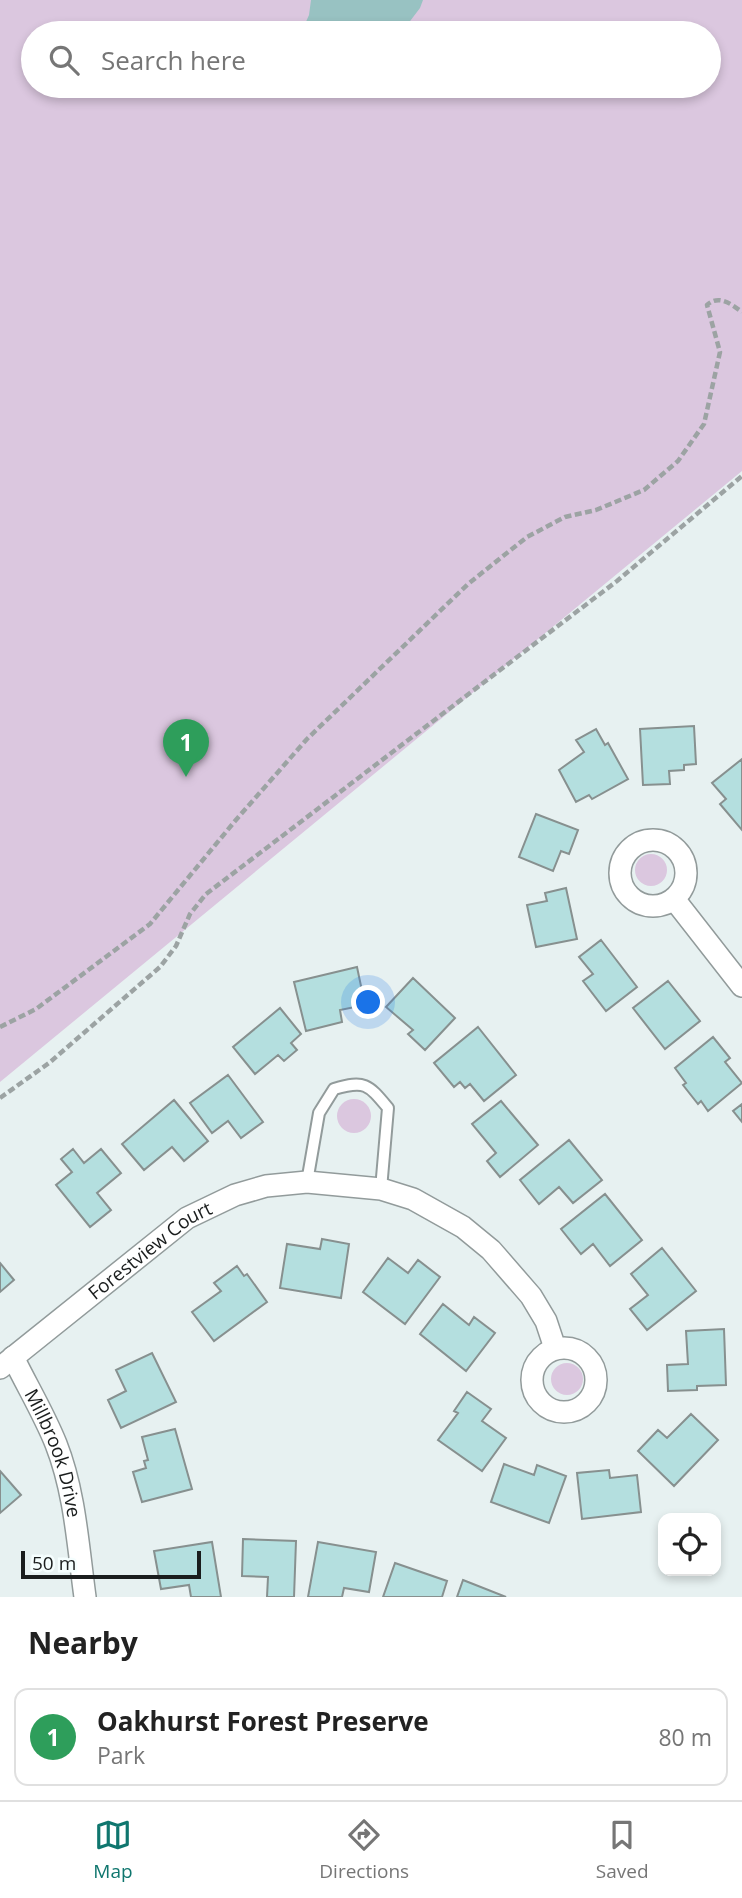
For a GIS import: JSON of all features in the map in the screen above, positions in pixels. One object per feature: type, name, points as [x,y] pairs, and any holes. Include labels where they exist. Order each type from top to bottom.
[{"type":"street","points":[[674,900],[742,986]]},
{"type":"street","name":"Forestview Court","points":[[6,1363],[187,1218],[235,1195],[266,1186],[307,1182],[381,1189],[413,1199],[463,1227],[491,1250],[530,1296],[546,1321],[555,1348]]},
{"type":"street","name":"Millbrook Drive","points":[[6,1363],[55,1443],[63,1466],[75,1519],[85,1597]]},
{"type":"lane","points":[[307,1182],[319,1113],[334,1089],[355,1083],[373,1090],[388,1108],[381,1189]]},
{"type":"path","points":[[0,1027],[36,1009],[150,924],[307,738],[468,584],[527,537],[565,517],[596,510],[644,490],[678,461],[704,425],[720,352],[707,305],[712,300],[722,300],[742,312]]},
{"type":"path","points":[[0,1098],[49,1063],[159,967],[176,946],[190,914],[206,894],[617,581],[742,475]]},
{"type":"shaded area","points":[[0,0],[742,0],[742,471],[0,1082]]},
{"type":"shaded area","points":[[651,854],[662,859],[667,870],[662,881],[651,886],[640,881],[635,870],[640,859]]},
{"type":"shaded area","points":[[354,1099],[366,1104],[371,1116],[366,1128],[354,1133],[342,1128],[337,1116],[342,1104]]},
{"type":"shaded area","points":[[567,1363],[578,1368],[583,1379],[578,1390],[567,1395],[556,1390],[551,1379],[556,1368]]},
{"type":"water","points":[[311,0],[423,0],[410,21],[306,21]]},
{"type":"building","points":[[694,726],[696,764],[684,765],[684,770],[669,771],[670,784],[643,785],[640,729]]},
{"type":"building","points":[[596,729],[605,745],[608,743],[628,779],[592,799],[589,795],[576,802],[559,770],[584,752],[576,740]]},
{"type":"building","points":[[742,759],[742,830],[720,804],[726,799],[712,783]]},
{"type":"building","points":[[536,814],[578,830],[569,854],[561,851],[553,871],[519,857]]},
{"type":"building","points":[[566,888],[577,939],[536,947],[527,905],[547,901],[545,893]]},
{"type":"building","points":[[601,940],[637,987],[606,1011],[583,981],[593,974],[579,957]]},
{"type":"building","points":[[357,967],[365,1005],[340,1010],[342,1022],[306,1031],[294,982]]},
{"type":"building","points":[[413,978],[455,1018],[425,1050],[408,1034],[413,1030],[386,1007]]},
{"type":"building","points":[[668,981],[700,1021],[665,1049],[633,1008]]},
{"type":"building","points":[[280,1008],[301,1034],[291,1043],[297,1050],[284,1061],[278,1055],[255,1074],[233,1047]]},
{"type":"building","points":[[478,1027],[516,1075],[484,1101],[470,1084],[465,1088],[460,1082],[454,1087],[434,1063]]},
{"type":"building","points":[[713,1037],[730,1058],[725,1062],[742,1083],[708,1111],[701,1101],[698,1104],[683,1085],[686,1083],[675,1068]]},
{"type":"building","points":[[228,1075],[263,1122],[241,1138],[228,1121],[212,1133],[190,1103]]},
{"type":"building","points":[[174,1100],[208,1141],[184,1161],[172,1147],[144,1170],[122,1144]]},
{"type":"building","points":[[501,1101],[538,1145],[500,1177],[487,1161],[496,1153],[472,1124]]},
{"type":"building","points":[[742,1104],[742,1122],[733,1111]]},
{"type":"building","points":[[569,1140],[602,1180],[573,1203],[559,1187],[539,1204],[520,1180]]},
{"type":"building","points":[[73,1149],[84,1163],[101,1149],[121,1173],[97,1193],[111,1210],[90,1227],[56,1185],[72,1172],[61,1159]]},
{"type":"building","points":[[605,1194],[642,1240],[610,1266],[593,1244],[581,1254],[561,1229]]},
{"type":"building","points":[[322,1239],[349,1244],[341,1298],[280,1288],[287,1244],[320,1249]]},
{"type":"building","points":[[662,1248],[696,1291],[647,1330],[630,1309],[648,1295],[631,1274]]},
{"type":"building","points":[[388,1258],[408,1273],[418,1260],[440,1277],[405,1324],[363,1292]]},
{"type":"building","points":[[0,1263],[14,1280],[0,1292]]},
{"type":"building","points":[[237,1266],[244,1276],[247,1274],[267,1302],[214,1341],[192,1312],[221,1291],[214,1283]]},
{"type":"building","points":[[443,1304],[469,1325],[474,1317],[495,1333],[466,1371],[420,1334]]},
{"type":"building","points":[[724,1329],[726,1385],[668,1391],[667,1365],[688,1364],[686,1331]]},
{"type":"building","points":[[152,1353],[176,1402],[121,1428],[108,1400],[126,1391],[116,1370]]},
{"type":"building","points":[[467,1392],[491,1409],[482,1421],[506,1438],[482,1471],[438,1440],[458,1413],[454,1411]]},
{"type":"building","points":[[691,1414],[718,1440],[674,1486],[638,1451],[658,1430],[667,1438]]},
{"type":"building","points":[[175,1429],[192,1489],[142,1502],[133,1472],[146,1468],[144,1461],[148,1460],[142,1437]]},
{"type":"building","points":[[504,1464],[534,1475],[537,1465],[566,1476],[549,1523],[491,1502]]},
{"type":"building","points":[[609,1470],[610,1478],[637,1475],[641,1512],[582,1519],[577,1473]]},
{"type":"building","points":[[0,1471],[21,1495],[0,1513]]},
{"type":"building","points":[[243,1539],[296,1541],[294,1597],[267,1597],[268,1577],[242,1576]]},
{"type":"building","points":[[212,1542],[221,1597],[191,1597],[189,1585],[161,1589],[154,1551]]},
{"type":"building","points":[[318,1542],[376,1552],[369,1592],[344,1588],[342,1597],[308,1597]]},
{"type":"building","points":[[395,1563],[447,1581],[442,1597],[383,1597]]},
{"type":"building","points":[[463,1580],[506,1597],[457,1597]]},
{"type":"place","name":"Oakhurst Forest Preserve","points":[[186,777]]}]
